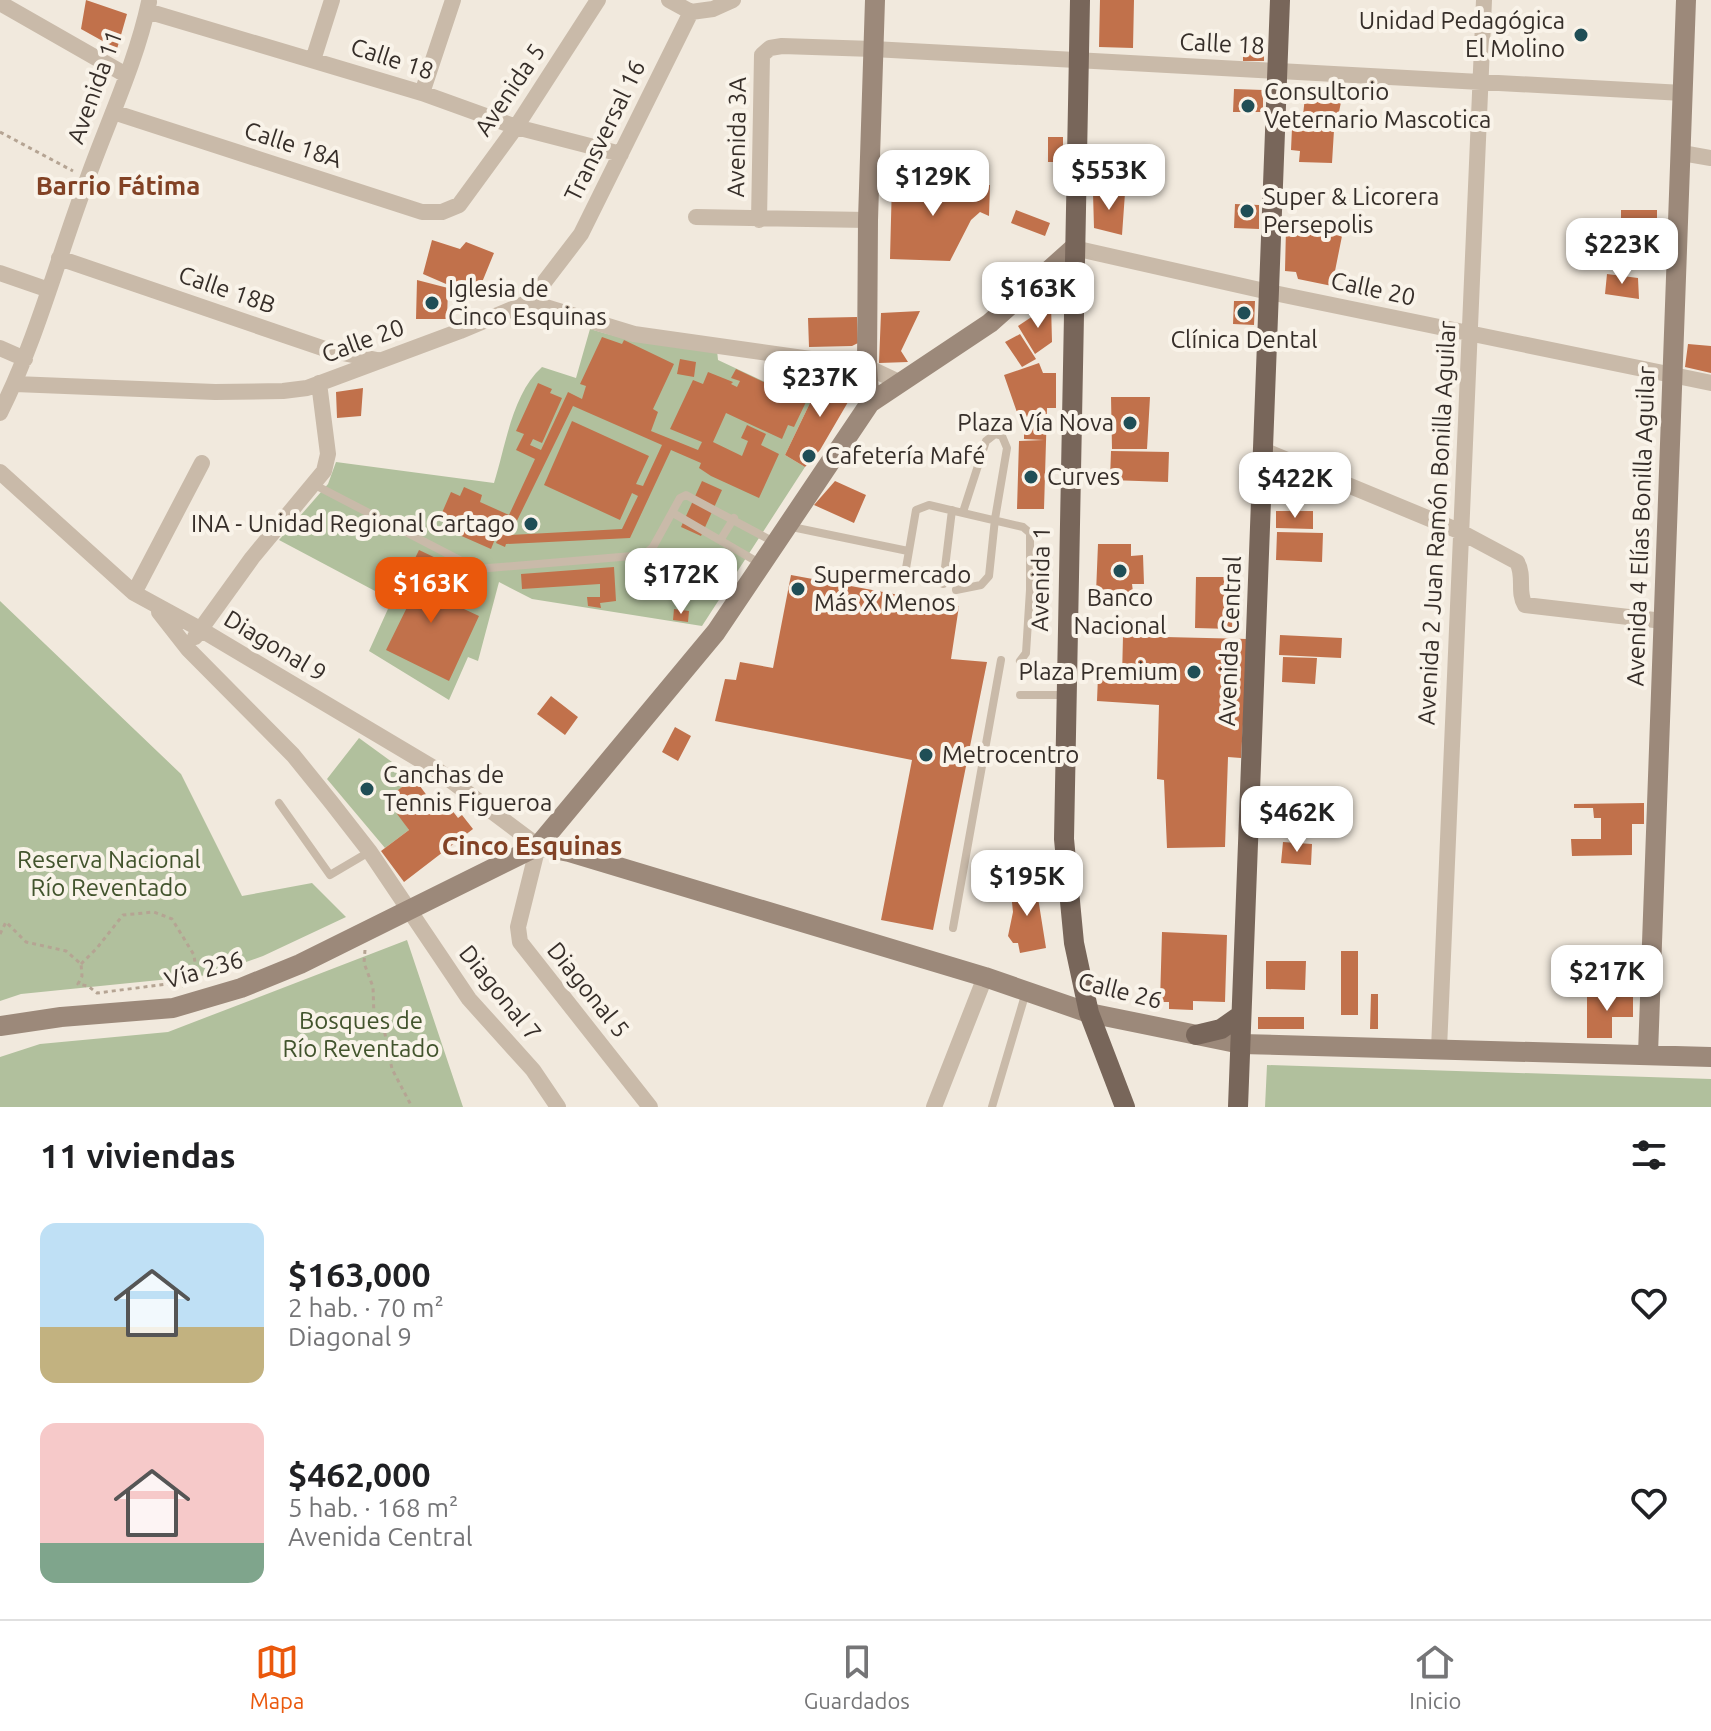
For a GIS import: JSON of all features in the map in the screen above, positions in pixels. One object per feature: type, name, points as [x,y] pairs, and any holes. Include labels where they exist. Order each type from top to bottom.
[{"type":"main road","name":"Avenida 1","points":[[1080,0],[1064,839],[1074,943],[1089,1013],[1125,1107]]},
{"type":"main road","name":"Avenida Central","points":[[1238,1107],[1280,0]]},
{"type":"main road","points":[[1028,289],[1052,277],[1074,274]]},
{"type":"main road","points":[[1196,1035],[1221,1029],[1241,1015]]},
{"type":"street","points":[[313,60],[332,0]]},
{"type":"street","points":[[422,93],[453,0]]},
{"type":"street","name":"Avenida 5","points":[[459,205],[516,127],[598,0]]},
{"type":"street","points":[[669,0],[691,12],[713,9],[733,0]]},
{"type":"street","points":[[870,403],[867,367],[868,220],[875,0]]},
{"type":"street","name":"Avenida 2 Juan Ramón Bonilla Aguilar","points":[[1439,1049],[1484,0]]},
{"type":"street","name":"Avenida 4 Elías Bonilla Aguilar","points":[[1648,1054],[1686,0]]},
{"type":"street","points":[[0,3],[126,75]]},
{"type":"street","name":"Calle 18","points":[[149,5],[422,93],[516,127],[621,154]]},
{"type":"street","name":"Avenida 11","points":[[0,413],[25,359],[149,5]]},
{"type":"street","name":"Transversal 16","points":[[529,302],[581,234],[691,12]]},
{"type":"street","name":"Calle 18","points":[[762,55],[770,48],[782,46],[873,49],[1683,93]]},
{"type":"street","name":"Avenida 3A","points":[[759,220],[762,55]]},
{"type":"street","name":"Calle 18A","points":[[113,112],[422,212],[442,212],[459,205]]},
{"type":"street","points":[[1682,153],[1711,158]]},
{"type":"street","points":[[696,217],[868,220]]},
{"type":"street","points":[[538,846],[716,632],[870,403],[990,323],[1074,248]]},
{"type":"street","name":"Calle 20","points":[[1074,248],[1269,292],[1711,383]]},
{"type":"street","name":"Calle 18B","points":[[59,258],[328,350],[381,361]]},
{"type":"street","points":[[0,273],[49,290]]},
{"type":"street","points":[[529,302],[634,334],[867,367],[901,383]]},
{"type":"street","name":"Calle 20","points":[[15,384],[260,392],[307,388],[529,302]]},
{"type":"street","points":[[0,348],[25,359]]},
{"type":"street","points":[[188,649],[252,558],[324,471],[328,454],[319,383]]},
{"type":"street","points":[[1263,450],[1459,531],[1517,562],[1521,570],[1521,598],[1525,605],[1663,621]]},
{"type":"street","points":[[134,593],[202,463]]},
{"type":"street","name":"Diagonal 9","points":[[0,472],[134,593],[437,770],[538,846]]},
{"type":"street","name":"Diagonal 7","points":[[156,607],[188,649],[293,755],[370,852],[469,999],[533,1070],[558,1107]]},
{"type":"street","name":"Calle 26","points":[[538,846],[569,852],[985,977],[1089,1013],[1241,1044],[1711,1057]]},
{"type":"street","name":"Vía 236","points":[[0,1026],[61,1017],[173,1008],[201,1001],[300,964],[538,846]]},
{"type":"street","name":"Diagonal 5","points":[[538,846],[518,927],[520,942],[650,1107]]},
{"type":"street","points":[[934,1107],[985,977]]},
{"type":"lane","points":[[956,590],[981,585],[989,576],[1007,448],[1002,436],[995,434],[986,441],[963,512]]},
{"type":"lane","points":[[313,484],[477,569],[644,555],[653,547],[680,498],[686,495],[734,518],[780,534],[908,551]]},
{"type":"lane","points":[[905,574],[916,510],[921,506],[929,505],[1023,527],[1030,533],[1028,642],[1026,653],[1020,661]]},
{"type":"lane","points":[[943,584],[952,510]]},
{"type":"lane","points":[[673,513],[761,564]]},
{"type":"lane","points":[[721,539],[734,518]]},
{"type":"lane","points":[[953,928],[1001,660]]},
{"type":"lane","points":[[1021,672],[1066,667]]},
{"type":"lane","points":[[1020,695],[1065,695]]},
{"type":"lane","points":[[279,803],[330,875],[370,852]]},
{"type":"lane","points":[[992,1107],[1026,992]]},
{"type":"path","points":[[0,132],[87,179]]},
{"type":"path","points":[[0,934],[6,922],[26,942],[66,951],[81,964],[82,976],[78,984],[88,986],[97,993],[176,983],[189,989],[196,971],[189,944],[172,919],[154,912],[123,915],[81,964]]},
{"type":"path","points":[[366,947],[364,963],[373,987],[374,1017],[384,1029],[392,1069],[412,1107]]},
{"type":"green space","name":"INA - Unidad Regional Cartago","points":[[590,329],[653,344],[717,350],[718,360],[810,403],[785,455],[805,467],[702,626],[532,599],[499,582],[478,661],[468,657],[449,700],[369,651],[392,600],[279,540],[328,484],[336,462],[494,483],[511,421],[532,378],[542,367],[576,378]]},
{"type":"green space","name":"Bosques de Río Reventado","points":[[0,601],[181,774],[242,896],[312,883],[346,917],[263,956],[209,975],[21,994],[0,1001]]},
{"type":"green space","name":"Canchas de Tennis Figueroa","points":[[359,738],[414,778],[388,798],[409,830],[385,848],[327,779]]},
{"type":"green space","name":"Bosques de Río Reventado","points":[[407,940],[463,1107],[0,1107],[0,1057],[40,1044],[168,1032]]},
{"type":"green space","points":[[1267,1065],[1711,1079],[1711,1107],[1265,1107]]},
{"type":"building","points":[[86,0],[127,14],[117,49],[81,29]]},
{"type":"building","points":[[1100,0],[1134,0],[1133,48],[1099,47]]},
{"type":"building","points":[[1243,40],[1264,41],[1264,61],[1243,61]]},
{"type":"building","points":[[1306,88],[1343,92],[1338,117],[1303,115]]},
{"type":"building","points":[[1234,89],[1263,90],[1263,112],[1233,112]]},
{"type":"building","points":[[1292,128],[1334,130],[1332,163],[1299,162],[1300,151],[1291,150]]},
{"type":"building","points":[[1048,137],[1063,137],[1063,162],[1048,162]]},
{"type":"building","points":[[892,181],[990,185],[989,216],[980,212],[971,220],[950,261],[890,259]]},
{"type":"building","points":[[1093,193],[1125,193],[1122,235],[1094,228]]},
{"type":"building","points":[[1235,204],[1259,205],[1259,229],[1234,228]]},
{"type":"building","points":[[1016,210],[1050,223],[1045,236],[1011,223]]},
{"type":"building","points":[[1621,210],[1657,210],[1657,230],[1621,230]]},
{"type":"building","points":[[1286,228],[1342,236],[1332,286],[1298,279],[1296,272],[1285,271]]},
{"type":"building","points":[[432,240],[460,249],[466,242],[494,253],[476,297],[423,274]]},
{"type":"building","points":[[1607,274],[1638,278],[1639,299],[1605,294]]},
{"type":"building","name":"Iglesia de Cinco Esquinas","points":[[417,280],[448,288],[447,319],[416,319]]},
{"type":"building","name":"Clínica Dental","points":[[1234,301],[1255,301],[1254,325],[1233,324]]},
{"type":"building","points":[[1051,304],[1052,342],[1035,354],[1018,326]]},
{"type":"building","points":[[920,311],[901,351],[908,362],[879,363],[881,313]]},
{"type":"building","points":[[857,317],[858,343],[852,346],[809,347],[808,318]]},
{"type":"building","points":[[1020,334],[1036,359],[1022,367],[1005,342]]},
{"type":"building","points":[[602,337],[622,344],[624,340],[674,364],[653,409],[658,412],[651,431],[698,450],[702,442],[670,429],[693,380],[703,384],[708,372],[733,382],[731,384],[737,387],[740,381],[731,378],[736,369],[806,402],[794,427],[788,425],[782,439],[726,413],[713,442],[742,456],[748,441],[741,438],[747,425],[766,434],[761,445],[779,454],[759,498],[711,476],[699,468],[701,463],[671,450],[630,538],[506,544],[505,547],[496,543],[506,521],[503,519],[491,549],[457,534],[460,527],[441,515],[451,492],[460,496],[464,487],[482,495],[480,502],[509,515],[535,459],[516,450],[524,434],[516,431],[538,383],[562,398],[542,443],[533,439],[530,445],[541,450],[568,392],[582,399],[586,386],[580,384]],"holes":[[[573,406],[662,445],[643,486],[636,484],[649,456],[572,421],[544,485],[620,520],[632,493],[638,496],[622,529],[510,535]]]},
{"type":"building","points":[[1688,344],[1711,346],[1711,373],[1685,367]]},
{"type":"building","points":[[680,359],[696,362],[694,377],[677,374]]},
{"type":"building","points":[[1039,363],[1043,373],[1056,373],[1056,408],[1047,408],[1044,509],[1017,509],[1019,441],[1044,440],[1024,439],[1024,419],[1020,421],[1004,375]]},
{"type":"building","points":[[837,370],[855,390],[820,450],[805,467],[785,455],[810,403]]},
{"type":"building","points":[[363,388],[361,416],[337,418],[336,392]]},
{"type":"building","name":"Plaza Vía Nova","points":[[1111,397],[1150,397],[1147,449],[1112,449]]},
{"type":"building","points":[[1111,451],[1169,452],[1168,482],[1110,480]]},
{"type":"building","points":[[702,481],[722,490],[701,536],[681,527]]},
{"type":"building","points":[[835,481],[866,495],[854,523],[814,505]]},
{"type":"building","points":[[1276,511],[1313,511],[1313,529],[1276,528]]},
{"type":"building","points":[[1277,532],[1323,533],[1322,562],[1276,560]]},
{"type":"building","name":"Banco Nacional","points":[[1098,544],[1131,544],[1131,556],[1143,555],[1144,584],[1132,584],[1133,592],[1096,593]]},
{"type":"building","points":[[419,550],[438,559],[423,590],[479,616],[449,681],[386,650],[416,589],[403,583]]},
{"type":"building","points":[[614,567],[616,601],[600,603],[601,608],[588,606],[587,597],[600,597],[600,584],[522,589],[521,574]]},
{"type":"building","points":[[667,574],[679,582],[670,594],[659,587]]},
{"type":"building","name":"Metrocentro","points":[[791,575],[959,606],[951,659],[987,662],[933,930],[881,920],[912,760],[715,721],[725,679],[736,680],[740,662],[773,668]]},
{"type":"building","points":[[1196,577],[1233,577],[1232,629],[1195,628]]},
{"type":"building","points":[[674,609],[689,611],[688,622],[673,620]]},
{"type":"building","points":[[1280,635],[1342,638],[1341,658],[1279,655]]},
{"type":"building","points":[[1123,636],[1248,639],[1241,758],[1228,757],[1225,847],[1167,848],[1164,780],[1157,779],[1159,705],[1097,701],[1098,676],[1122,677]]},
{"type":"building","points":[[1283,657],[1317,658],[1315,684],[1282,682]]},
{"type":"building","points":[[551,696],[578,717],[565,735],[537,714]]},
{"type":"building","points":[[675,727],[691,736],[678,761],[662,752]]},
{"type":"building","points":[[414,778],[439,812],[448,805],[458,818],[462,815],[473,829],[404,882],[381,851],[409,830],[386,799]]},
{"type":"building","points":[[1644,803],[1644,824],[1632,824],[1632,855],[1572,856],[1571,839],[1601,839],[1601,818],[1594,818],[1593,808],[1574,808],[1574,804]]},
{"type":"building","points":[[1283,842],[1312,844],[1311,865],[1281,863]]},
{"type":"building","points":[[1035,879],[1046,948],[1020,953],[1018,943],[1013,943],[1008,936],[1013,912],[1011,893],[1017,882]]},
{"type":"building","points":[[1162,932],[1227,935],[1225,1002],[1193,1001],[1193,1010],[1169,1009],[1169,1002],[1160,1002]]},
{"type":"building","points":[[1341,951],[1358,951],[1358,1015],[1341,1015]]},
{"type":"building","points":[[1266,961],[1306,961],[1305,990],[1266,989]]},
{"type":"building","points":[[1371,994],[1378,994],[1378,1029],[1370,1029]]},
{"type":"building","points":[[1587,994],[1633,994],[1633,1017],[1612,1017],[1612,1038],[1587,1038]]},
{"type":"building","points":[[1258,1017],[1304,1017],[1304,1029],[1258,1029]]},
{"type":"place","name":"Unidad Pedagógica El Molino","points":[[1581,35]]},
{"type":"place","name":"Consultorio Veternario Mascotica","points":[[1248,106]]},
{"type":"place","name":"Super & Licorera Persepolis","points":[[1247,211]]},
{"type":"place","name":"Iglesia de Cinco Esquinas","points":[[432,303]]},
{"type":"place","name":"Clínica Dental","points":[[1244,313]]},
{"type":"place","name":"Plaza Vía Nova","points":[[1130,423]]},
{"type":"place","name":"Cafetería Mafé","points":[[809,456]]},
{"type":"place","name":"Curves","points":[[1031,477]]},
{"type":"place","name":"INA - Unidad Regional Cartago","points":[[531,524]]},
{"type":"place","name":"Banco Nacional","points":[[1120,571]]},
{"type":"place","name":"Supermercado Más X Menos","points":[[798,589]]},
{"type":"place","name":"Plaza Premium","points":[[1194,672]]},
{"type":"place","name":"Metrocentro","points":[[926,755]]},
{"type":"place","name":"Canchas de Tennis Figueroa","points":[[367,789]]},
{"type":"district","name":"Barrio Fátima","points":[[118,186]]},
{"type":"district","name":"Cinco Esquinas","points":[[532,846]]},
{"type":"park label","name":"Reserva Nacional Río Reventado","points":[[109,874]]}]
